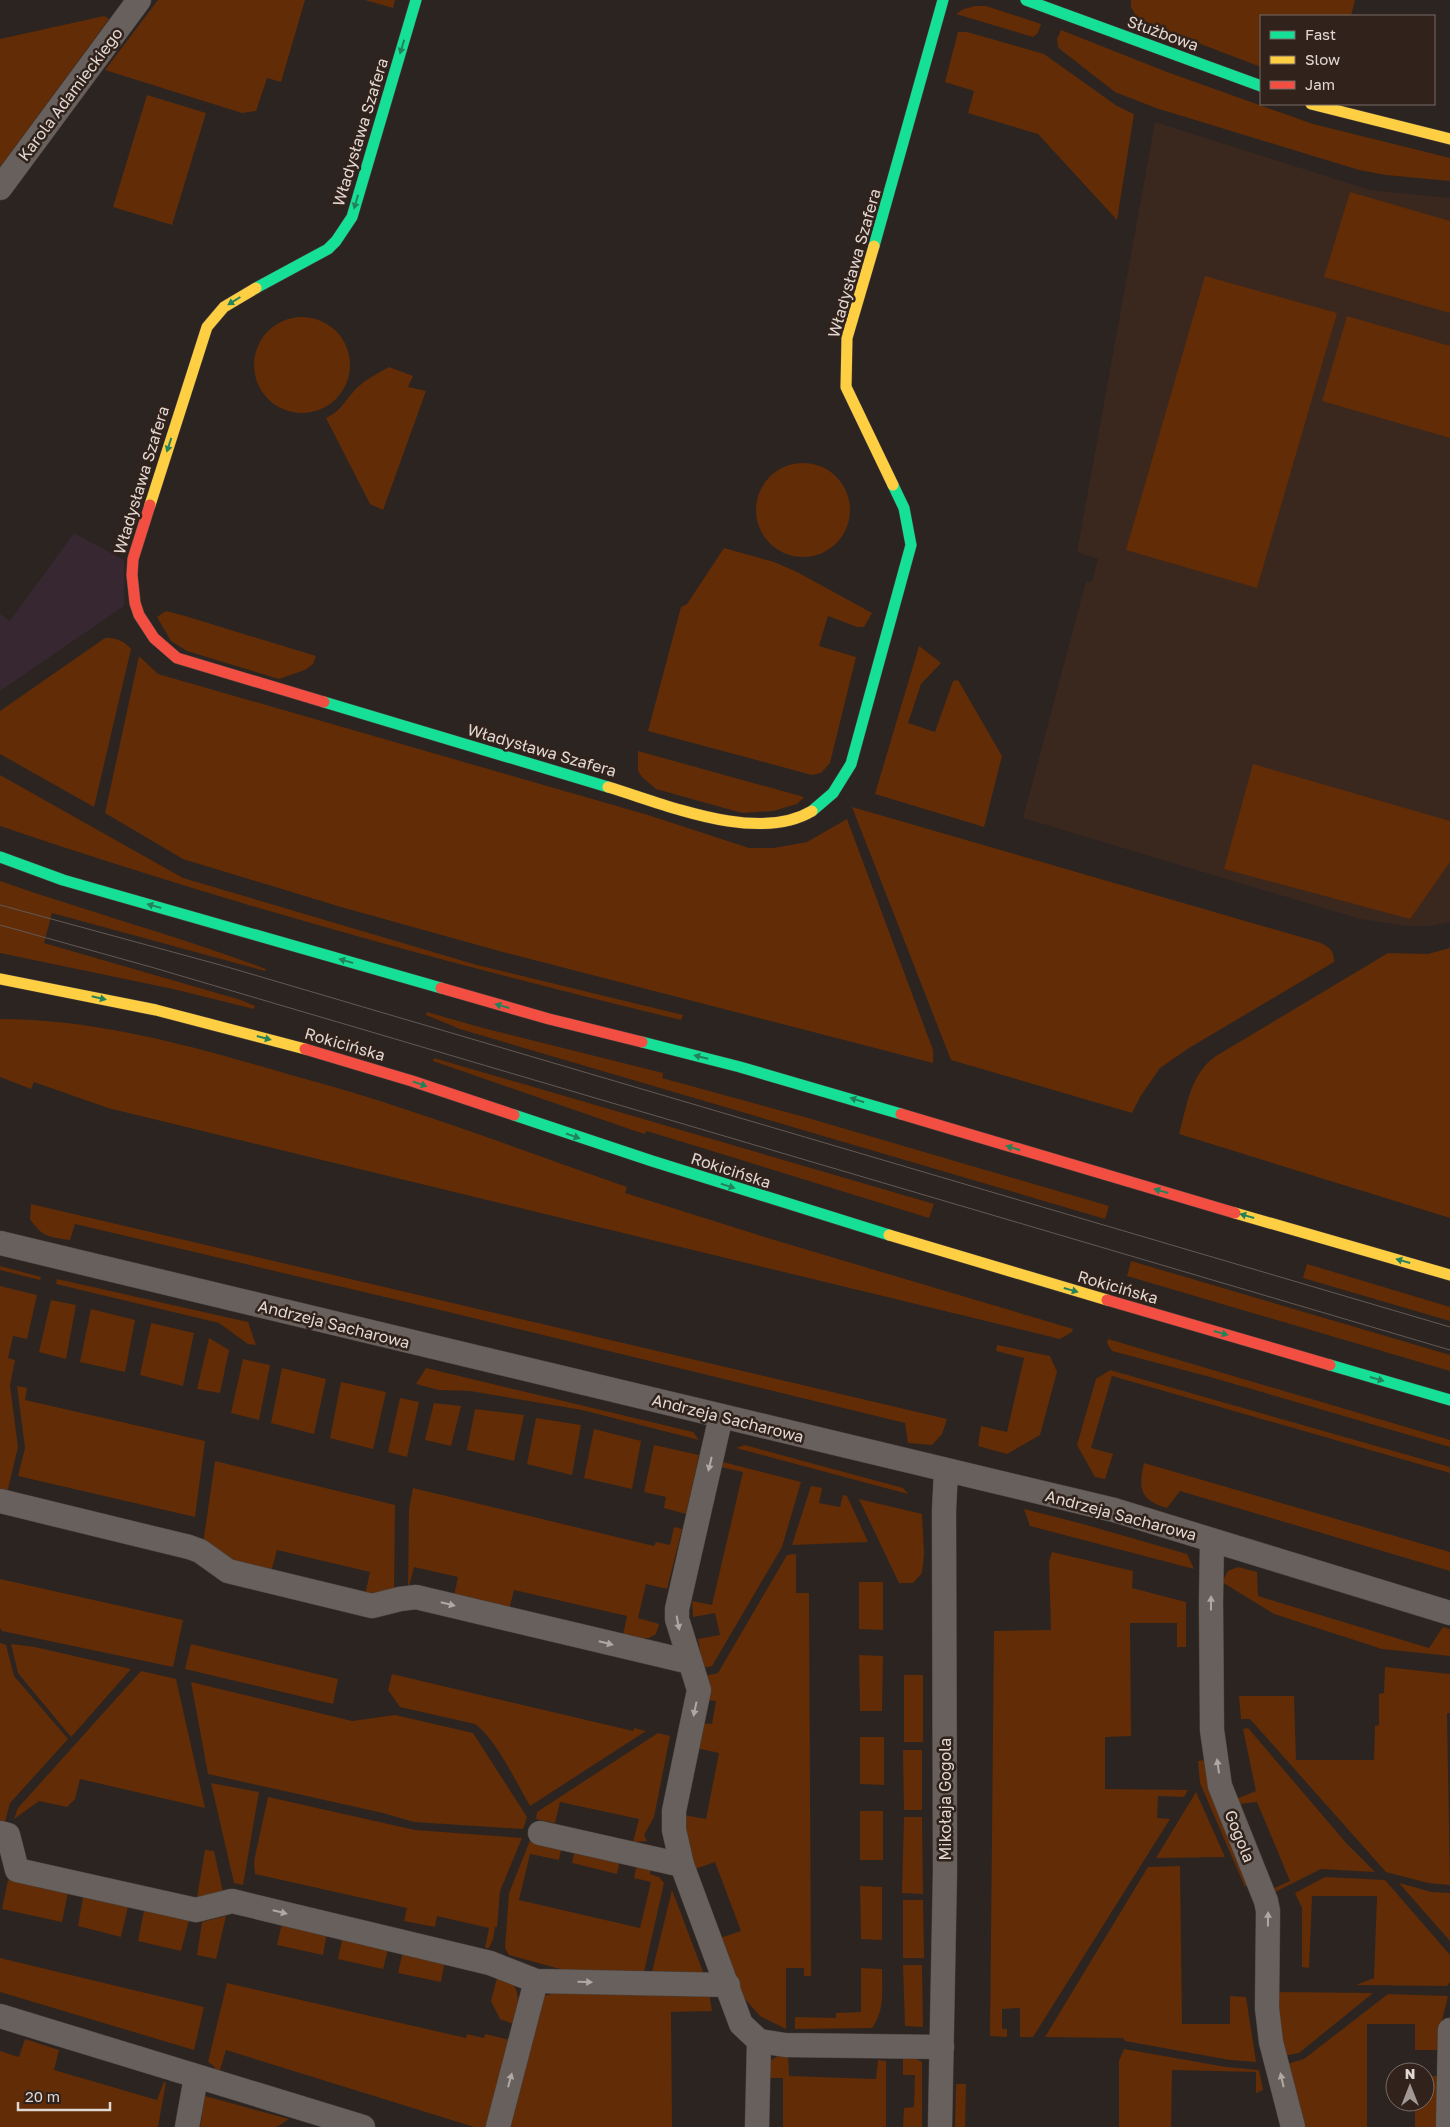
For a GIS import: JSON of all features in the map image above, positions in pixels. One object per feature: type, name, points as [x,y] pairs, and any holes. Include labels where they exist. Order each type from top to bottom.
[{"type":"main road","name":"Władysława Szafera","points":[[416,0],[352,217],[336,241],[321,254],[261,285],[224,307],[207,327],[133,558],[130,580],[135,606],[147,630],[157,643],[177,658],[723,821],[753,824],[774,824],[798,819],[816,811],[833,793],[850,764],[911,545],[904,508],[846,387],[845,364],[847,338],[875,249],[943,0]]},
{"type":"main road","name":"Służbowa","points":[[1026,0],[1260,86]]},
{"type":"main road","points":[[1316,105],[1450,139]]},
{"type":"main road","points":[[0,857],[63,880],[146,904],[549,1019],[731,1065],[853,1099],[1060,1162],[1450,1275]]},
{"type":"main road","name":"Rokicińska","points":[[0,979],[66,990],[217,1025],[411,1081],[631,1155],[1024,1277],[1450,1400]]},
{"type":"street","name":"Karola Adamieckiego","points":[[0,188],[139,0]]},
{"type":"street","points":[[0,992],[66,990]]},
{"type":"street","name":"Andrzeja Sacharowa","points":[[0,1243],[1114,1510],[1450,1613]]},
{"type":"street","points":[[721,1416],[676,1620],[699,1690],[674,1811],[674,1830],[682,1866],[741,2024],[759,2041],[785,2045],[942,2047]]},
{"type":"street","name":"Mikołaja Gogola","points":[[940,2127],[945,1871],[946,1471]]},
{"type":"street","points":[[0,1501],[189,1547],[200,1551],[220,1567],[238,1574],[372,1606],[416,1597],[690,1662]]},
{"type":"street","name":"Gogola","points":[[1212,1540],[1210,1602],[1214,1739],[1224,1797],[1266,1901],[1268,1911],[1267,2008],[1271,2042],[1293,2127]]},
{"type":"street","points":[[0,1833],[8,1835],[17,1870],[196,1910],[232,1901],[490,1963],[536,1981],[728,1985]]},
{"type":"street","points":[[540,1833],[682,1866]]},
{"type":"street","points":[[498,2127],[536,1981]]},
{"type":"street","points":[[0,2016],[363,2127]]},
{"type":"street","points":[[1448,2127],[1450,2030]]},
{"type":"street","points":[[757,2127],[759,2041]]},
{"type":"street","points":[[186,2127],[196,2077]]},
{"type":"shaded area","points":[[158,0],[305,0],[281,82],[267,78],[256,111],[242,113],[105,70]]},
{"type":"shaded area","points":[[365,0],[395,0],[393,8]]},
{"type":"shaded area","points":[[1131,0],[1355,0],[1351,15],[1260,15],[1260,67],[1138,20],[1131,7]]},
{"type":"shaded area","points":[[986,6],[1041,24],[1038,33],[1033,37],[956,14],[964,9]]},
{"type":"shaded area","points":[[104,16],[109,19],[0,167],[0,39]]},
{"type":"shaded area","points":[[1061,30],[1167,72],[1313,124],[1450,158],[1450,181],[1386,175],[1359,170],[1156,108],[1115,92],[1061,50],[1058,47],[1057,39]]},
{"type":"shaded area","points":[[958,32],[967,32],[1044,54],[1117,106],[1134,114],[1117,220],[1038,134],[968,113],[974,91],[945,82]]},
{"type":"shaded area","points":[[147,95],[206,113],[172,225],[113,207]]},
{"type":"shaded area","points":[[1155,122],[1370,190],[1450,198],[1450,922],[1430,926],[1407,926],[1360,919],[1023,818],[1086,581],[1092,582],[1098,559],[1077,552]]},
{"type":"shaded area","points":[[1350,192],[1450,221],[1450,313],[1324,277]]},
{"type":"shaded area","points":[[1205,276],[1337,313],[1257,588],[1126,550]]},
{"type":"shaded area","points":[[1347,316],[1450,346],[1450,438],[1322,401]]},
{"type":"shaded area","points":[[302,317],[320,321],[336,331],[346,347],[350,365],[346,383],[336,399],[320,409],[302,413],[284,409],[268,399],[258,383],[254,365],[258,347],[268,331],[284,321]]},
{"type":"shaded area","points":[[389,367],[413,376],[408,387],[426,391],[383,510],[370,504],[326,418],[340,408],[361,384]]},
{"type":"shaded area","points":[[803,463],[821,467],[836,477],[846,492],[850,510],[846,528],[836,543],[821,553],[803,557],[785,553],[770,543],[760,528],[756,510],[760,492],[770,477],[785,467]]},
{"type":"shaded area","points":[[74,533],[124,560],[124,606],[0,691],[0,614],[10,621]]},
{"type":"shaded area","points":[[724,548],[774,562],[797,572],[872,613],[864,627],[857,627],[828,616],[819,646],[856,657],[830,763],[821,773],[812,775],[648,731],[681,607],[687,604]]},
{"type":"shaded area","points":[[166,611],[316,656],[313,664],[305,670],[279,679],[187,651],[171,641],[157,617]]},
{"type":"shaded area","points":[[105,638],[119,640],[131,649],[94,807],[0,754],[0,711]]},
{"type":"shaded area","points":[[919,646],[941,663],[921,684],[908,723],[935,732],[953,681],[958,680],[1002,756],[984,827],[875,794]]},
{"type":"shaded area","points":[[139,656],[158,674],[648,815],[749,848],[774,848],[807,842],[847,819],[933,1050],[933,1063],[499,951],[341,907],[183,859],[105,813]]},
{"type":"shaded area","points":[[638,751],[804,797],[797,804],[773,811],[742,813],[656,789],[638,771]]},
{"type":"shaded area","points":[[1253,764],[1450,821],[1450,862],[1410,919],[1224,869]]},
{"type":"shaded area","points":[[0,775],[183,878],[477,965],[683,1015],[681,1020],[509,977],[338,931],[168,881],[0,826]]},
{"type":"shaded area","points":[[852,807],[1318,942],[1330,949],[1334,962],[1189,1048],[1160,1068],[1140,1097],[1132,1113],[951,1060]]},
{"type":"shaded area","points":[[0,881],[266,969],[265,971],[52,913],[44,943],[241,1000],[255,1006],[254,1009],[173,989],[0,953]]},
{"type":"shaded area","points":[[1450,948],[1450,1218],[1179,1134],[1187,1102],[1195,1081],[1207,1063],[1216,1056],[1388,953],[1428,954]]},
{"type":"shaded area","points":[[427,1012],[663,1073],[662,1078],[808,1118],[1109,1206],[1105,1219],[460,1029],[426,1015]]},
{"type":"shaded area","points":[[0,1019],[68,1023],[135,1034],[202,1050],[333,1087],[455,1126],[627,1187],[625,1193],[771,1239],[1073,1329],[1072,1332],[1060,1339],[108,1108],[34,1082],[31,1089],[0,1077]]},
{"type":"shaded area","points":[[434,1058],[934,1204],[929,1218],[647,1131],[644,1134],[433,1061]]},
{"type":"shaded area","points":[[31,1204],[947,1419],[942,1434],[932,1445],[908,1443],[905,1423],[436,1309],[75,1224],[70,1240],[51,1237],[42,1233],[30,1219]]},
{"type":"shaded area","points":[[1131,1261],[1450,1355],[1450,1371],[1127,1276]]},
{"type":"shaded area","points":[[1307,1264],[1450,1307],[1450,1321],[1303,1278]]},
{"type":"shaded area","points":[[0,1266],[41,1277],[40,1280],[0,1270]]},
{"type":"shaded area","points":[[57,1279],[248,1322],[256,1345],[248,1344],[219,1323],[56,1284]]},
{"type":"shaded area","points":[[0,1286],[37,1295],[27,1339],[13,1336],[8,1358],[15,1360],[10,1386],[18,1447],[7,1493],[0,1492]]},
{"type":"shaded area","points":[[51,1300],[76,1305],[66,1359],[39,1352]]},
{"type":"shaded area","points":[[91,1309],[135,1320],[125,1372],[80,1362]]},
{"type":"shaded area","points":[[151,1323],[194,1333],[183,1386],[140,1375]]},
{"type":"shaded area","points":[[209,1338],[229,1350],[220,1393],[197,1389]]},
{"type":"shaded area","points":[[1108,1339],[1450,1440],[1450,1447],[1210,1377],[1112,1351],[1107,1343]]},
{"type":"shaded area","points":[[997,1345],[1050,1356],[1057,1372],[1040,1435],[1007,1454],[978,1446],[981,1426],[1007,1432],[1024,1358],[996,1351]]},
{"type":"shaded area","points":[[243,1359],[270,1365],[259,1420],[231,1413]]},
{"type":"shaded area","points":[[282,1368],[326,1379],[314,1434],[271,1423]]},
{"type":"shaded area","points":[[426,1368],[693,1432],[699,1440],[582,1410],[470,1391],[439,1390],[416,1384]]},
{"type":"shaded area","points":[[1110,1370],[1450,1467],[1450,1473],[1112,1376],[1091,1448],[1113,1454],[1105,1479],[1095,1477],[1077,1445],[1096,1379]]},
{"type":"shaded area","points":[[341,1382],[386,1392],[373,1449],[330,1438]]},
{"type":"shaded area","points":[[17,1386],[27,1388],[25,1400],[205,1441],[195,1517],[18,1476],[25,1448]]},
{"type":"shaded area","points":[[400,1398],[419,1402],[407,1457],[388,1452]]},
{"type":"shaded area","points":[[434,1403],[461,1406],[451,1446],[425,1440]]},
{"type":"shaded area","points":[[475,1409],[524,1415],[514,1461],[467,1450]]},
{"type":"shaded area","points":[[536,1418],[581,1425],[572,1475],[527,1464]]},
{"type":"shaded area","points":[[594,1429],[641,1441],[632,1489],[584,1478]]},
{"type":"shaded area","points":[[654,1445],[699,1455],[686,1514],[664,1508],[666,1497],[644,1492]]},
{"type":"shaded area","points":[[745,1445],[903,1488],[908,1494],[736,1448]]},
{"type":"shaded area","points":[[215,1461],[395,1505],[394,1592],[365,1595],[370,1572],[277,1550],[271,1572],[231,1562],[203,1544]]},
{"type":"shaded area","points":[[723,1462],[801,1482],[782,1547],[712,1666],[703,1668],[698,1639],[720,1635],[715,1613],[693,1617],[692,1601],[712,1605],[743,1472],[721,1467]]},
{"type":"shaded area","points":[[1144,1463],[1450,1552],[1450,1571],[1180,1491],[1167,1508],[1158,1505],[1146,1497],[1143,1492],[1141,1480]]},
{"type":"shaded area","points":[[811,1486],[822,1488],[819,1503],[840,1507],[843,1495],[847,1496],[868,1542],[792,1545]]},
{"type":"shaded area","points":[[413,1488],[654,1546],[656,1542],[670,1545],[674,1527],[682,1529],[667,1589],[646,1584],[638,1618],[659,1624],[656,1634],[649,1638],[640,1639],[623,1635],[627,1616],[514,1590],[509,1610],[454,1596],[458,1577],[414,1567],[408,1590],[409,1509]]},
{"type":"shaded area","points":[[859,1499],[922,1514],[924,1554],[922,1573],[913,1583],[899,1583]]},
{"type":"shaded area","points":[[1024,1509],[1187,1554],[1194,1569],[1030,1526]]},
{"type":"shaded area","points":[[1052,1552],[1133,1571],[1132,1588],[1186,1602],[1186,1647],[1177,1647],[1177,1623],[1130,1623],[1131,1736],[1105,1737],[1105,1789],[1188,1790],[1184,1797],[1158,1796],[1157,1818],[1170,1819],[1033,2037],[1020,2037],[1020,2008],[1002,2009],[1002,2029],[1007,2029],[1007,2037],[990,2036],[994,1631],[1051,1630],[1049,1562]]},
{"type":"shaded area","points":[[796,1554],[796,1593],[809,1593],[811,1976],[804,1976],[804,1968],[786,1968],[786,2029],[760,2016],[743,1997],[720,1938],[741,1931],[715,1862],[695,1869],[683,1815],[706,1819],[719,1753],[696,1748],[702,1723],[712,1724],[716,1701],[707,1700],[705,1676],[718,1673],[787,1555]]},
{"type":"shaded area","points":[[1238,1567],[1257,1572],[1258,1596],[1429,1648],[1443,1627],[1450,1629],[1450,1656],[1382,1649],[1274,1614],[1222,1582],[1228,1571]]},
{"type":"shaded area","points":[[0,1579],[183,1620],[173,1667],[2,1631],[0,1628]]},
{"type":"shaded area","points":[[859,1582],[883,1582],[883,1630],[859,1629]]},
{"type":"shaded area","points":[[0,1643],[6,1645],[14,1676],[68,1739],[10,1803],[5,1822],[0,1822]]},
{"type":"shaded area","points":[[11,1644],[35,1647],[131,1669],[71,1737],[18,1673]]},
{"type":"shaded area","points":[[191,1644],[338,1679],[333,1704],[185,1669]]},
{"type":"shaded area","points":[[859,1655],[883,1656],[882,1711],[860,1711]]},
{"type":"shaded area","points":[[1385,1667],[1450,1674],[1450,1713],[1447,1713],[1450,1885],[1428,1883],[1386,1872],[1250,1719],[1241,1719],[1239,1696],[1294,1696],[1296,1760],[1374,1760],[1375,1726],[1379,1725],[1379,1694],[1384,1693]]},
{"type":"shaded area","points":[[141,1671],[176,1679],[205,1808],[80,1779],[75,1799],[67,1807],[39,1801],[14,1819],[18,1808]]},
{"type":"shaded area","points":[[392,1674],[633,1731],[634,1728],[646,1731],[530,1806],[498,1750],[483,1731],[475,1724],[400,1707],[388,1690]]},
{"type":"shaded area","points":[[904,1675],[923,1675],[923,1742],[904,1742]]},
{"type":"shaded area","points":[[191,1682],[352,1721],[395,1715],[473,1733],[527,1817],[523,1829],[414,1822],[383,1813],[208,1774]]},
{"type":"shaded area","points":[[1248,1728],[1347,1844],[1375,1872],[1321,1869],[1275,1892],[1272,1889],[1290,1881],[1257,1802],[1239,1804],[1236,1799],[1256,1791],[1243,1729]]},
{"type":"shaded area","points":[[658,1733],[670,1736],[654,1817],[644,1835],[647,1841],[633,1842],[639,1819],[560,1802],[555,1823],[536,1819],[537,1812]]},
{"type":"shaded area","points":[[860,1737],[884,1737],[884,1785],[860,1784]]},
{"type":"shaded area","points":[[903,1750],[922,1750],[922,1810],[904,1810]]},
{"type":"shaded area","points":[[1205,1760],[1251,1881],[1245,1887],[1200,1783],[1198,1761]]},
{"type":"shaded area","points":[[211,1783],[259,1792],[243,1885],[234,1883]]},
{"type":"shaded area","points":[[1196,1792],[1225,1857],[1156,1858]]},
{"type":"shaded area","points":[[268,1797],[415,1830],[522,1838],[500,1891],[497,1927],[495,1927],[489,1948],[485,1948],[489,1928],[437,1916],[435,1927],[404,1921],[407,1908],[255,1874],[254,1861]]},
{"type":"shaded area","points":[[860,1811],[883,1811],[883,1860],[860,1860]]},
{"type":"shaded area","points":[[904,1817],[922,1817],[923,1894],[902,1893]]},
{"type":"shaded area","points":[[531,1838],[562,1846],[559,1860],[530,1854],[519,1900],[640,1928],[651,1882],[634,1878],[637,1863],[651,1867],[650,1874],[659,1877],[664,1883],[644,1972],[571,1972],[509,1955],[505,1948],[509,1893]]},
{"type":"shaded area","points":[[575,1849],[620,1859],[617,1874],[572,1863]]},
{"type":"shaded area","points":[[205,1850],[214,1851],[224,1897],[196,1903]]},
{"type":"shaded area","points":[[1180,1866],[1182,2024],[1230,2024],[1230,1996],[1246,1997],[1256,2062],[1230,2060],[1125,2041],[1123,2038],[1045,2037],[1148,1867]]},
{"type":"shaded area","points":[[1325,1877],[1385,1880],[1450,1955],[1450,1982],[1447,1986],[1356,1985],[1374,1978],[1377,1896],[1312,1896],[1309,1968],[1302,1967],[1302,1908],[1295,1893]]},
{"type":"shaded area","points":[[8,1880],[68,1892],[62,1922],[2,1909]]},
{"type":"shaded area","points":[[1399,1883],[1432,1892],[1450,1893],[1450,1941]]},
{"type":"shaded area","points":[[860,1886],[882,1887],[882,1940],[861,1939]]},
{"type":"shaded area","points":[[672,1890],[703,1972],[652,1972]]},
{"type":"shaded area","points":[[83,1897],[128,1906],[121,1937],[78,1926]]},
{"type":"shaded area","points":[[903,1900],[923,1900],[924,1958],[903,1958]]},
{"type":"shaded area","points":[[144,1911],[189,1920],[181,1951],[138,1941]]},
{"type":"shaded area","points":[[226,1916],[216,1959],[197,1955],[202,1922]]},
{"type":"shaded area","points":[[282,1923],[327,1933],[323,1955],[277,1945]]},
{"type":"shaded area","points":[[343,1936],[389,1946],[383,1969],[338,1959]]},
{"type":"shaded area","points":[[403,1951],[445,1960],[441,1982],[398,1973]]},
{"type":"shaded area","points":[[0,1958],[204,2007],[194,2050],[0,1992]]},
{"type":"shaded area","points":[[903,1965],[922,1965],[923,2027],[905,2026]]},
{"type":"shaded area","points":[[861,1968],[882,1969],[881,2007],[872,2028],[795,2029],[795,2017],[836,2018],[836,2013],[861,2012]]},
{"type":"shaded area","points":[[498,1974],[512,1984],[518,1994],[513,2024],[500,2019],[491,2001]]},
{"type":"shaded area","points":[[227,1983],[466,2038],[467,2034],[484,2038],[485,2034],[510,2040],[488,2127],[474,2127],[226,2050],[219,2073],[215,2073],[214,2066],[208,2062]]},
{"type":"shaded area","points":[[562,1991],[709,1992],[712,2011],[671,2012],[672,2127],[508,2127],[544,1996]]},
{"type":"shaded area","points":[[1277,1992],[1373,1993],[1299,2053],[1283,2056]]},
{"type":"shaded area","points":[[1388,1994],[1448,1996],[1438,2037],[1439,2050],[1415,2050],[1415,2024],[1367,2024],[1367,2127],[1304,2127],[1287,2064],[1304,2059]]},
{"type":"shaded area","points":[[25,2039],[59,2050],[54,2070],[157,2100],[164,2082],[166,2082],[158,2127],[0,2127],[0,2051],[19,2057]]},
{"type":"shaded area","points":[[1124,2049],[1226,2067],[1259,2070],[1263,2090],[1256,2093],[1256,2072],[1172,2070],[1171,2127],[1119,2127],[1119,2061]]},
{"type":"shaded area","points":[[788,2053],[789,2076],[876,2079],[878,2060],[886,2061],[886,2127],[783,2127],[783,2078],[764,2078],[768,2062],[779,2055]]},
{"type":"shaded area","points":[[903,2055],[911,2056],[922,2062],[922,2127],[903,2127],[904,2108],[914,2107],[915,2075],[903,2075]]},
{"type":"shaded area","points":[[1435,2076],[1438,2076],[1439,2127],[1415,2127],[1415,2112],[1435,2112]]},
{"type":"shaded area","points":[[956,2084],[966,2084],[965,2127],[955,2127]]},
{"type":"shaded area","points":[[205,2096],[289,2119],[277,2127],[200,2127]]},
{"type":"tram line","points":[[0,905],[224,966],[1450,1327]]},
{"type":"tram line","points":[[0,925],[151,967],[1450,1350]]},
{"type":"traffic: fast","points":[[256,288],[328,249],[336,241],[352,217],[416,0]]},
{"type":"traffic: fast","points":[[874,246],[943,0]]},
{"type":"traffic: fast","points":[[1026,0],[1260,86]]},
{"type":"traffic: fast","points":[[812,811],[833,793],[851,764],[911,545],[904,508],[893,485]]},
{"type":"traffic: fast","points":[[324,702],[608,787]]},
{"type":"traffic: fast","points":[[0,857],[63,880],[441,988]]},
{"type":"traffic: fast","points":[[642,1042],[740,1067],[901,1114]]},
{"type":"traffic: fast","points":[[514,1115],[652,1161],[889,1235]]},
{"type":"traffic: fast","points":[[1330,1365],[1450,1400]]},
{"type":"traffic: slow","points":[[1315,105],[1450,139]]},
{"type":"traffic: slow","points":[[874,246],[847,338],[846,387],[893,485]]},
{"type":"traffic: slow","points":[[150,505],[207,327],[224,307],[256,288]]},
{"type":"traffic: slow","points":[[608,787],[683,811],[738,822],[765,824],[790,820],[812,811]]},
{"type":"traffic: slow","points":[[0,979],[156,1010],[305,1049]]},
{"type":"traffic: slow","points":[[1235,1213],[1450,1275]]},
{"type":"traffic: slow","points":[[889,1235],[1107,1300]]},
{"type":"traffic: jam","points":[[150,505],[133,559],[132,575],[135,603],[139,615],[154,638],[177,658],[324,702]]},
{"type":"traffic: jam","points":[[441,988],[549,1019],[642,1042]]},
{"type":"traffic: jam","points":[[305,1049],[412,1081],[514,1115]]},
{"type":"traffic: jam","points":[[901,1114],[1235,1213]]},
{"type":"traffic: jam","points":[[1107,1300],[1330,1365]]}]
